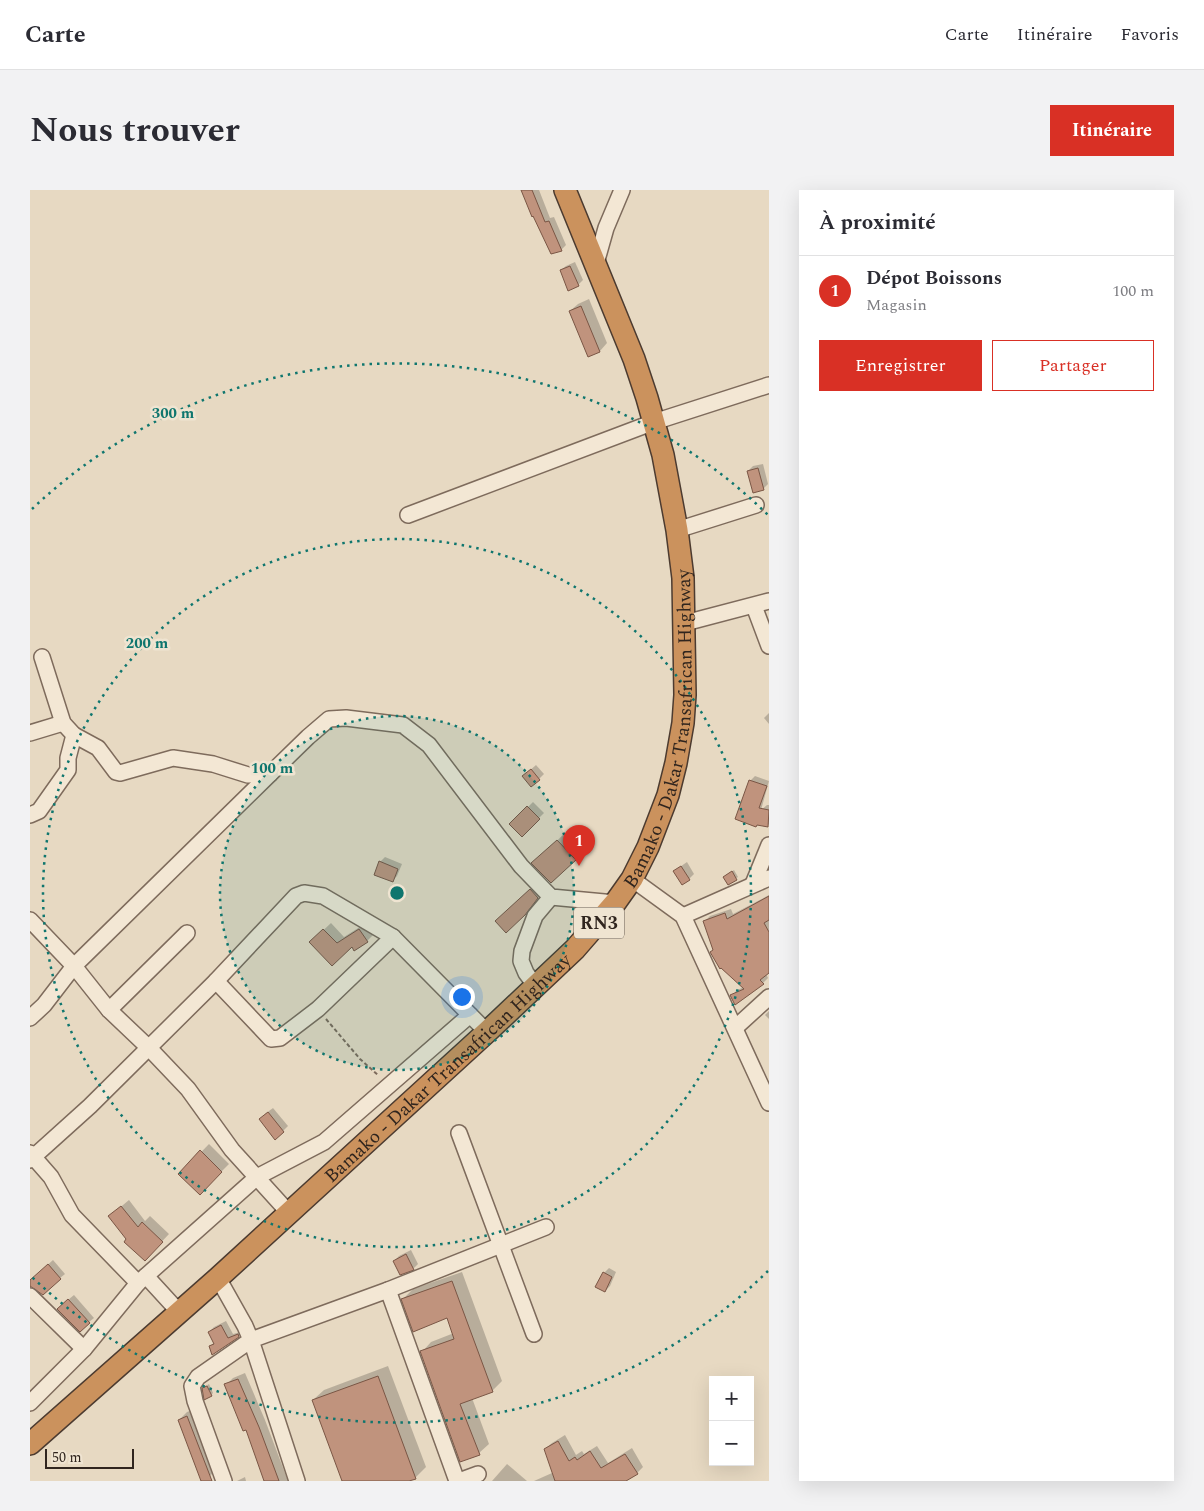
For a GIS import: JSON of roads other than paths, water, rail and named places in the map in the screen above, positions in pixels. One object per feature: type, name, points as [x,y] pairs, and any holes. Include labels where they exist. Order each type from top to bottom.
[{"type":"highway","name":"Bamako - Dakar Transafrican Highway","points":[[30,1444],[218,1278],[575,949],[615,903],[632,879],[661,817],[676,763],[683,723],[685,694],[684,578],[678,530],[664,455],[634,359],[565,190]]},
{"type":"street","points":[[595,267],[606,228],[622,190]]},
{"type":"street","points":[[408,514],[654,422],[769,385]]},
{"type":"street","points":[[678,530],[756,505]]},
{"type":"street","points":[[685,622],[769,601]]},
{"type":"street","points":[[754,606],[769,646]]},
{"type":"street","points":[[42,657],[63,723],[74,735],[98,748],[116,772],[120,773],[173,758],[213,764],[248,775],[270,774]]},
{"type":"street","points":[[30,1018],[44,1005],[74,966],[308,737],[329,720],[346,718],[403,725],[429,745],[520,866],[551,897],[615,903]]},
{"type":"street","points":[[30,733],[63,723]]},
{"type":"street","points":[[30,815],[39,811],[68,770],[68,758],[74,735]]},
{"type":"street","points":[[752,884],[769,845]]},
{"type":"street","points":[[683,916],[769,878]]},
{"type":"street","points":[[632,879],[683,916],[769,1103]]},
{"type":"street","points":[[179,1312],[72,1215],[50,1177],[31,1157],[90,1106],[149,1048],[216,981],[296,896],[304,893],[323,896],[394,937],[487,1032]]},
{"type":"street","points":[[535,985],[526,973],[521,961],[522,951],[535,916],[551,897]]},
{"type":"street","points":[[30,920],[74,966],[109,1010],[188,1089],[232,1150],[289,1213]]},
{"type":"street","points":[[109,1010],[187,933]]},
{"type":"street","points":[[216,981],[271,1039],[280,1038],[318,1009],[394,937]]},
{"type":"street","points":[[735,1028],[769,997]]},
{"type":"street","points":[[30,1403],[84,1349],[142,1280],[257,1177],[324,1142],[470,1015]]},
{"type":"street","points":[[459,1133],[534,1334]]},
{"type":"street","points":[[224,1481],[195,1401],[192,1386],[198,1378],[251,1340],[388,1290],[546,1227]]},
{"type":"street","points":[[218,1278],[251,1340],[297,1481]]},
{"type":"street","points":[[388,1290],[458,1481],[478,1474]]},
{"type":"street","points":[[30,1296],[84,1349]]},
{"type":"place","name":"Dépot Boissons","points":[[579,866]]}]
